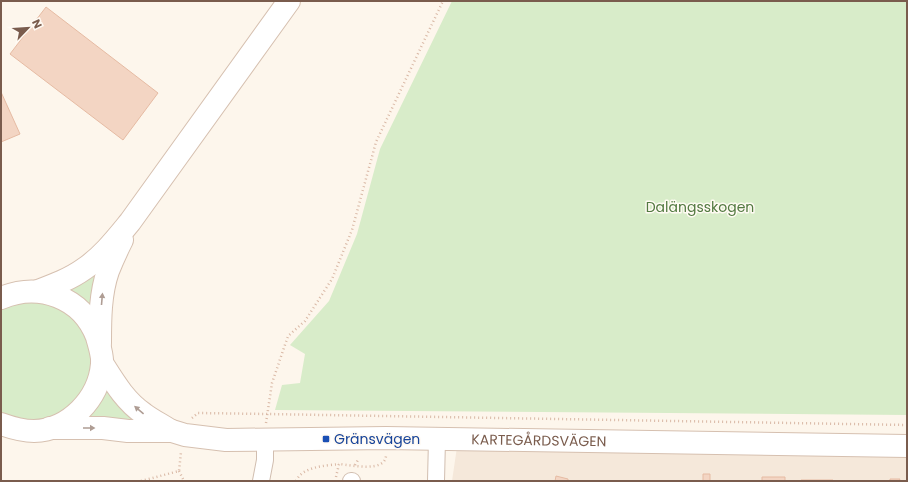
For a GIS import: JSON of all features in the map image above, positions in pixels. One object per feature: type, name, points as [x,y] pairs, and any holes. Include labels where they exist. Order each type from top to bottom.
[{"type":"street","points":[[15,294],[63,281],[86,268],[110,246],[130,222],[289,1]]},
{"type":"street","points":[[1,442],[61,424],[72,418],[85,405],[95,389],[101,357],[100,325],[104,286],[108,272],[130,222]]},
{"type":"street","points":[[15,294],[58,296],[67,301],[83,314],[95,332],[101,357]]},
{"type":"street","name":"KARTEGÅRDSVÄGEN","points":[[101,357],[114,382],[130,402],[144,414],[172,431],[185,435],[226,440],[437,439],[907,446]]},
{"type":"street","points":[[1,424],[22,430],[42,429]]},
{"type":"street","name":"KARTEGÅRDSVÄGEN","points":[[42,429],[103,428],[128,431],[172,431]]},
{"type":"street","points":[[261,481],[265,460],[265,439]]},
{"type":"street","points":[[436,481],[437,439]]},
{"type":"path","points":[[265,439],[272,383],[288,336],[305,320],[332,279],[352,230],[376,142],[443,1]]},
{"type":"path","points":[[353,476],[358,460]]},
{"type":"path","points":[[296,481],[300,475],[316,467],[339,464]]},
{"type":"path","points":[[179,471],[184,481]]},
{"type":"shaded area","points":[[457,447],[907,455],[907,481],[452,481]]},
{"type":"green space","name":"Dalängsskogen","points":[[452,1],[907,1],[907,415],[275,410],[282,385],[300,383],[305,354],[290,345],[329,301],[357,234],[380,149]]},
{"type":"green space","points":[[97,269],[93,309],[62,288]]},
{"type":"green space","points":[[49,300],[85,327],[94,372],[70,410],[38,423],[1,415],[1,306]]},
{"type":"green space","points":[[103,386],[148,422],[87,420],[85,416]]},
{"type":"building","points":[[46,7],[158,93],[123,140],[10,54]]},
{"type":"building","points":[[1,92],[20,134],[1,142]]},
{"type":"building","points":[[703,474],[710,474],[710,481],[703,481]]},
{"type":"building","points":[[556,476],[568,479],[568,481],[555,481]]},
{"type":"building","points":[[762,477],[785,477],[785,481],[762,481]]},
{"type":"building","points":[[890,479],[900,479],[899,481],[890,481]]},
{"type":"building","points":[[833,480],[833,481],[801,481]]},
{"type":"place","name":"Gränsvägen","points":[[326,439]]}]
